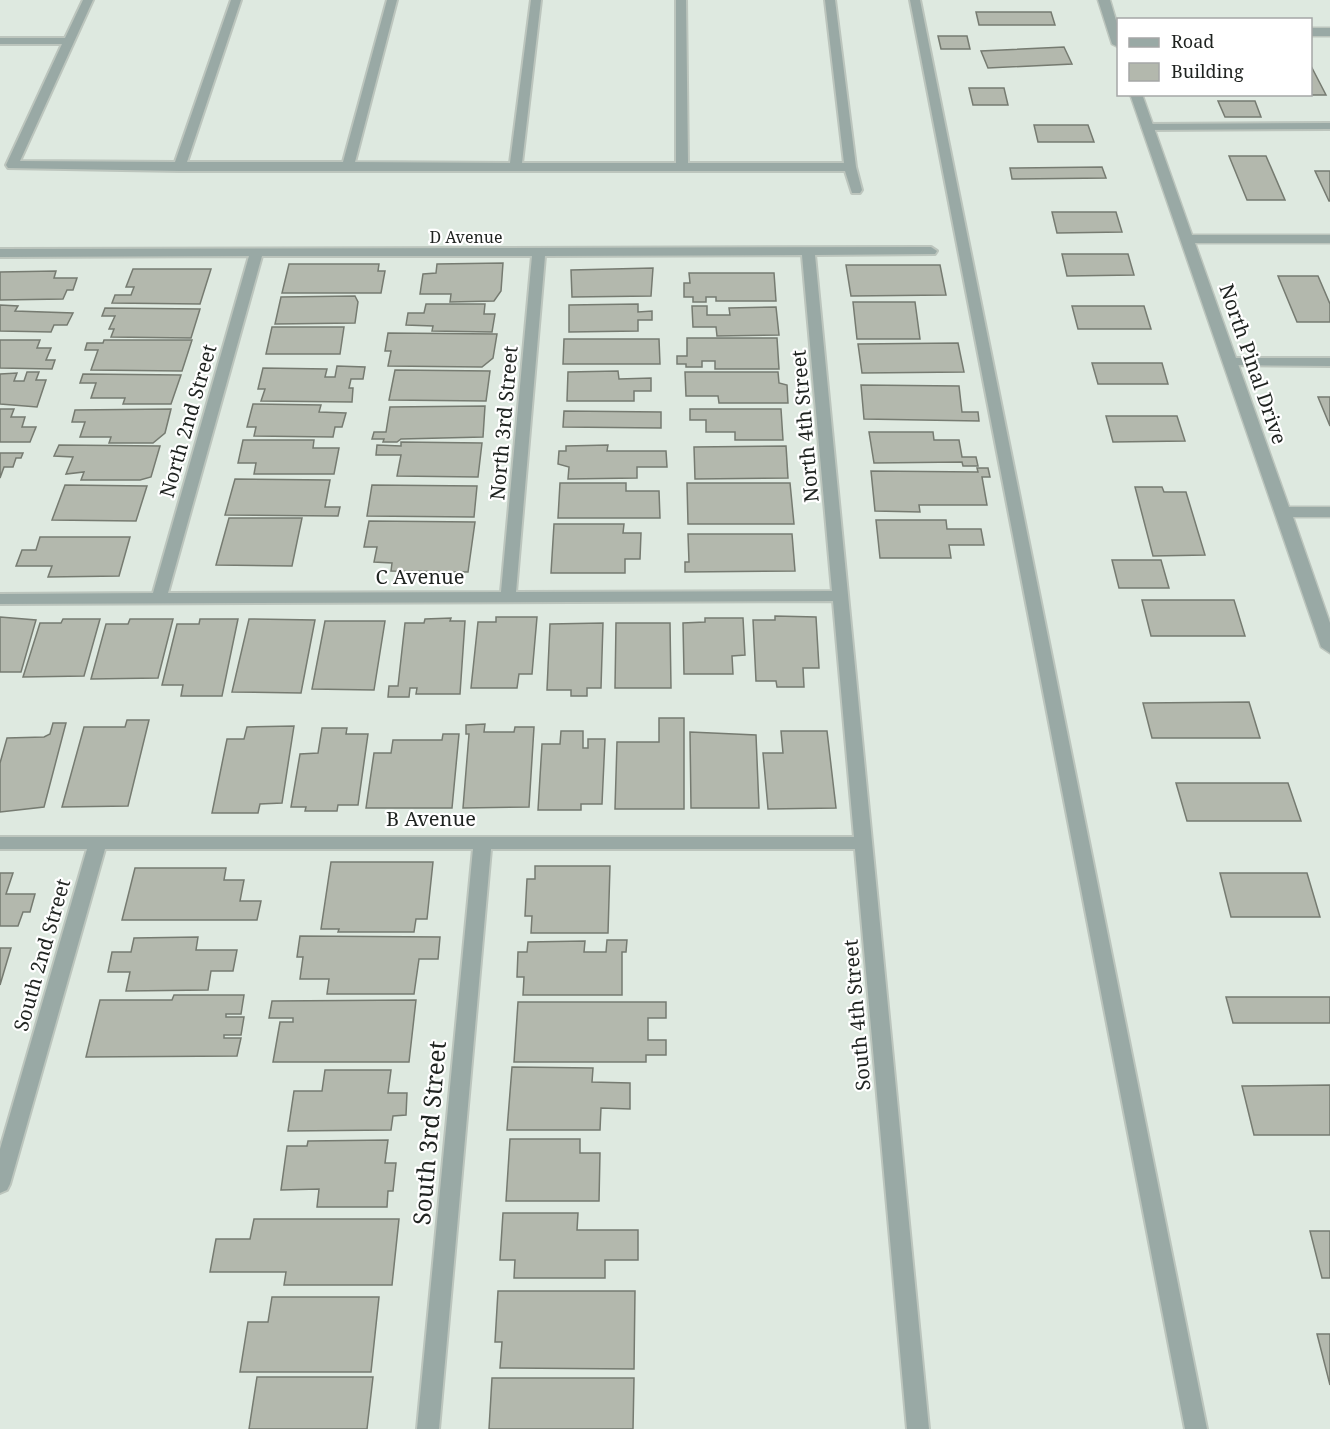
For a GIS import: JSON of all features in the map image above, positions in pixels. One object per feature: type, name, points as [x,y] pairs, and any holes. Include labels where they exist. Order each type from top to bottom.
[{"type":"street","points":[[1104,0],[1117,36]]},
{"type":"street","points":[[1312,32],[1330,32]]},
{"type":"street","name":"North Pinal Drive","points":[[1137,96],[1330,647]]},
{"type":"street","points":[[1187,239],[1330,239]]},
{"type":"street","points":[[1282,512],[1330,512]]},
{"type":"lane","points":[[88,0],[12,165],[850,167]]},
{"type":"lane","points":[[179,167],[236,0]]},
{"type":"lane","points":[[348,167],[392,0]]},
{"type":"lane","points":[[515,167],[536,0]]},
{"type":"lane","points":[[681,0],[682,168]]},
{"type":"lane","points":[[830,0],[850,167],[856,190]]},
{"type":"lane","points":[[915,0],[1196,1429]]},
{"type":"lane","points":[[0,41],[68,41]]},
{"type":"lane","points":[[1148,127],[1330,126]]},
{"type":"lane","name":"D Avenue","points":[[0,252],[255,254],[931,251]]},
{"type":"lane","name":"North 4th Street","points":[[808,252],[840,596]]},
{"type":"lane","name":"North 3rd Street","points":[[507,597],[539,253]]},
{"type":"lane","name":"North 2nd Street","points":[[159,599],[255,254]]},
{"type":"lane","points":[[1230,362],[1330,362]]},
{"type":"lane","name":"C Avenue","points":[[0,599],[840,596]]},
{"type":"lane","name":"South 4th Street","points":[[840,596],[918,1429]]},
{"type":"lane","name":"South 3rd Street","points":[[428,1429],[483,842]]},
{"type":"lane","name":"B Avenue","points":[[0,843],[863,843]]},
{"type":"lane","name":"South 2nd Street","points":[[0,1184],[98,843]]},
{"type":"building","points":[[976,12],[1051,12],[1055,25],[979,25]]},
{"type":"building","points":[[938,36],[967,36],[970,49],[941,49]]},
{"type":"building","points":[[1064,47],[1072,64],[988,68],[981,51]]},
{"type":"building","points":[[1312,68],[1326,95],[1312,95]]},
{"type":"building","points":[[969,88],[1004,88],[1008,105],[973,105]]},
{"type":"building","points":[[1218,101],[1255,101],[1261,117],[1225,117]]},
{"type":"building","points":[[1034,125],[1088,125],[1094,142],[1038,142]]},
{"type":"building","points":[[1229,156],[1266,156],[1285,200],[1247,200]]},
{"type":"building","points":[[1102,167],[1106,178],[1012,179],[1010,168]]},
{"type":"building","points":[[1315,171],[1330,171],[1330,201],[1329,201]]},
{"type":"building","points":[[1052,212],[1116,212],[1122,232],[1057,233]]},
{"type":"building","points":[[1062,254],[1128,254],[1134,275],[1067,276]]},
{"type":"building","points":[[503,263],[501,291],[494,301],[450,302],[451,294],[420,294],[423,274],[436,273],[437,264]]},
{"type":"building","points":[[289,264],[379,264],[378,271],[385,271],[381,293],[282,293]]},
{"type":"building","points":[[846,265],[940,265],[946,295],[851,296]]},
{"type":"building","points":[[653,268],[651,296],[572,297],[571,270]]},
{"type":"building","points":[[133,269],[211,269],[200,304],[112,303],[115,295],[131,295],[134,287],[126,287]]},
{"type":"building","points":[[56,271],[54,278],[77,278],[73,290],[67,290],[63,299],[0,300],[0,272]]},
{"type":"building","points":[[689,273],[774,273],[776,301],[716,301],[716,297],[706,297],[706,302],[693,302],[693,297],[684,297],[684,283],[690,283]]},
{"type":"building","points":[[1278,276],[1318,276],[1330,304],[1330,322],[1297,322]]},
{"type":"building","points":[[355,296],[358,302],[355,323],[275,324],[281,297]]},
{"type":"building","points":[[853,302],[915,302],[920,339],[857,339]]},
{"type":"building","points":[[426,304],[485,304],[484,314],[495,314],[492,332],[432,331],[433,326],[406,325],[408,313],[424,313]]},
{"type":"building","points":[[638,304],[638,312],[652,311],[652,320],[638,320],[638,331],[569,332],[569,305]]},
{"type":"building","points":[[0,305],[18,306],[15,311],[73,313],[67,325],[54,325],[51,332],[0,331]]},
{"type":"building","points":[[692,306],[707,306],[707,315],[730,315],[729,308],[776,307],[779,335],[717,336],[716,327],[693,327]]},
{"type":"building","points":[[1072,306],[1144,306],[1151,329],[1078,329]]},
{"type":"building","points":[[105,308],[200,309],[191,338],[111,337],[114,329],[109,329],[115,316],[102,316]]},
{"type":"building","points":[[272,327],[344,327],[340,354],[266,354]]},
{"type":"building","points":[[388,333],[497,334],[493,358],[482,367],[388,366],[391,351],[385,351]]},
{"type":"building","points":[[687,338],[777,338],[779,369],[715,369],[715,361],[702,361],[702,367],[686,367],[686,364],[677,364],[677,356],[687,356]]},
{"type":"building","points":[[564,339],[659,339],[660,364],[563,364]]},
{"type":"building","points":[[0,340],[40,340],[37,348],[51,348],[46,360],[55,360],[52,369],[0,368]]},
{"type":"building","points":[[104,340],[192,340],[182,371],[91,370],[98,350],[85,350],[87,343],[103,343]]},
{"type":"building","points":[[958,343],[964,372],[862,373],[858,344]]},
{"type":"building","points":[[1092,363],[1162,363],[1168,384],[1098,384]]},
{"type":"building","points":[[337,366],[365,367],[363,379],[351,379],[349,388],[353,388],[352,402],[261,401],[265,389],[258,389],[263,368],[327,369],[325,377],[335,377]]},
{"type":"building","points":[[395,370],[490,371],[486,401],[389,400]]},
{"type":"building","points":[[618,371],[619,379],[651,378],[651,391],[634,391],[634,401],[567,401],[568,372]]},
{"type":"building","points":[[27,372],[39,372],[36,380],[46,380],[37,407],[0,404],[0,374],[17,373],[14,381],[24,381]]},
{"type":"building","points":[[685,372],[778,372],[779,383],[787,385],[788,403],[719,403],[718,396],[686,396]]},
{"type":"building","points":[[83,374],[181,375],[171,404],[123,404],[125,398],[91,398],[96,383],[80,383]]},
{"type":"building","points":[[861,385],[959,386],[962,412],[978,412],[979,421],[864,419]]},
{"type":"building","points":[[1318,397],[1330,397],[1330,426]]},
{"type":"building","points":[[253,404],[321,405],[319,412],[346,413],[342,427],[335,427],[333,437],[254,436],[256,427],[247,427]]},
{"type":"building","points":[[485,406],[483,437],[401,439],[397,442],[372,439],[374,432],[386,432],[390,407]]},
{"type":"building","points":[[0,409],[14,409],[11,417],[25,417],[22,427],[36,427],[30,442],[0,442]]},
{"type":"building","points":[[171,409],[165,433],[153,443],[109,443],[111,437],[80,437],[85,422],[72,422],[75,410]]},
{"type":"building","points":[[690,409],[781,409],[783,440],[735,440],[735,432],[706,432],[706,420],[690,420]]},
{"type":"building","points":[[564,411],[661,412],[661,428],[563,427]]},
{"type":"building","points":[[1106,416],[1177,416],[1185,441],[1113,442]]},
{"type":"building","points":[[869,432],[933,432],[934,440],[959,440],[962,457],[976,457],[978,466],[963,466],[962,462],[874,463]]},
{"type":"building","points":[[243,440],[314,440],[313,448],[339,448],[334,474],[254,474],[256,463],[238,463]]},
{"type":"building","points":[[401,442],[482,443],[478,477],[397,476],[401,455],[376,455],[377,445],[401,446]]},
{"type":"building","points":[[59,445],[160,446],[151,477],[140,480],[81,480],[84,472],[66,474],[73,457],[54,456]]},
{"type":"building","points":[[608,445],[607,451],[666,451],[667,467],[637,467],[637,478],[568,479],[569,467],[558,464],[559,451],[566,451],[566,446]]},
{"type":"building","points":[[786,446],[788,478],[695,479],[694,447]]},
{"type":"building","points":[[0,453],[23,453],[21,458],[16,458],[13,467],[4,467],[0,478]]},
{"type":"building","points":[[977,468],[988,468],[990,477],[982,477],[987,505],[919,505],[920,512],[875,511],[871,471],[978,472]]},
{"type":"building","points":[[235,479],[330,480],[325,507],[340,507],[338,516],[225,515]]},
{"type":"building","points":[[560,483],[626,483],[626,491],[659,491],[660,518],[558,518]]},
{"type":"building","points":[[687,483],[790,483],[794,524],[688,524]]},
{"type":"building","points":[[65,485],[147,486],[136,521],[52,520]]},
{"type":"building","points":[[372,485],[477,486],[474,517],[367,516]]},
{"type":"building","points":[[1135,487],[1162,487],[1164,492],[1186,492],[1205,555],[1153,556]]},
{"type":"building","points":[[229,518],[302,518],[292,566],[216,565]]},
{"type":"building","points":[[876,520],[946,520],[947,529],[981,529],[984,545],[949,545],[951,558],[880,558]]},
{"type":"building","points":[[369,521],[475,522],[468,572],[391,571],[392,563],[374,562],[377,547],[364,547]]},
{"type":"building","points":[[554,524],[624,524],[623,533],[641,533],[640,559],[625,559],[625,573],[551,573]]},
{"type":"building","points":[[688,534],[792,534],[795,571],[685,572],[685,562],[689,562]]},
{"type":"building","points":[[40,537],[130,537],[119,576],[48,577],[52,566],[16,566],[22,550],[36,550]]},
{"type":"building","points":[[1112,560],[1161,560],[1169,588],[1119,588]]},
{"type":"building","points":[[1142,600],[1234,600],[1245,636],[1151,636]]},
{"type":"building","points":[[775,616],[816,617],[819,668],[803,668],[804,687],[777,687],[776,681],[756,681],[753,620],[775,620]]},
{"type":"building","points":[[0,617],[36,620],[21,672],[0,672]]},
{"type":"building","points":[[496,617],[537,617],[532,674],[519,674],[517,688],[471,688],[478,622],[496,622]]},
{"type":"building","points":[[451,618],[450,621],[465,621],[460,694],[416,694],[417,688],[410,688],[409,697],[388,697],[389,686],[398,686],[405,623],[424,623],[425,619]]},
{"type":"building","points":[[705,618],[743,618],[745,655],[732,656],[733,674],[684,674],[683,623],[705,622]]},
{"type":"building","points":[[63,619],[100,619],[84,676],[23,677],[40,623],[61,623]]},
{"type":"building","points":[[130,619],[173,619],[158,678],[91,679],[106,624],[128,624]]},
{"type":"building","points":[[200,619],[238,619],[222,696],[181,696],[183,685],[162,685],[177,624],[199,624]]},
{"type":"building","points":[[249,619],[315,620],[301,693],[232,692]]},
{"type":"building","points":[[325,621],[385,621],[374,690],[312,689]]},
{"type":"building","points":[[603,623],[601,688],[587,688],[587,696],[571,696],[571,690],[547,690],[550,624]]},
{"type":"building","points":[[616,623],[670,623],[671,688],[615,688]]},
{"type":"building","points":[[1249,702],[1260,738],[1152,738],[1143,703]]},
{"type":"building","points":[[659,718],[684,718],[684,809],[615,809],[617,742],[659,742]]},
{"type":"building","points":[[127,720],[149,720],[128,806],[62,807],[84,727],[125,727]]},
{"type":"building","points":[[53,723],[66,723],[44,807],[0,812],[0,763],[7,738],[44,737],[50,734]]},
{"type":"building","points":[[485,724],[484,732],[514,732],[515,727],[534,727],[529,807],[463,808],[469,734],[466,734],[466,725]]},
{"type":"building","points":[[294,726],[282,803],[260,804],[258,813],[212,813],[227,739],[244,739],[247,727]]},
{"type":"building","points":[[322,728],[347,728],[346,734],[368,734],[358,805],[338,805],[337,811],[305,811],[306,807],[291,807],[300,754],[318,753]]},
{"type":"building","points":[[561,731],[583,731],[583,748],[588,748],[588,739],[605,739],[602,804],[581,804],[581,810],[538,810],[542,744],[560,744]]},
{"type":"building","points":[[781,731],[827,731],[836,808],[768,809],[763,753],[783,753]]},
{"type":"building","points":[[690,732],[756,735],[759,808],[691,808]]},
{"type":"building","points":[[443,734],[459,734],[452,808],[366,808],[374,753],[391,753],[393,740],[442,740]]},
{"type":"building","points":[[1176,783],[1288,783],[1301,821],[1187,821]]},
{"type":"building","points":[[331,862],[433,862],[427,919],[416,919],[414,932],[338,932],[339,929],[321,929]]},
{"type":"building","points":[[535,866],[610,866],[608,933],[531,933],[532,916],[525,916],[527,879],[535,879]]},
{"type":"building","points":[[135,868],[226,868],[224,880],[244,880],[240,901],[261,901],[257,920],[122,920]]},
{"type":"building","points":[[0,873],[13,873],[6,894],[35,894],[30,912],[23,912],[18,926],[0,926]]},
{"type":"building","points":[[1220,873],[1307,873],[1320,917],[1231,917]]},
{"type":"building","points":[[300,936],[440,937],[438,959],[419,959],[414,994],[327,994],[329,979],[300,979],[303,957],[297,957]]},
{"type":"building","points":[[198,937],[196,950],[237,950],[233,971],[211,971],[208,990],[126,991],[130,972],[108,972],[112,952],[131,952],[134,938]]},
{"type":"building","points":[[607,940],[627,940],[626,952],[622,952],[622,995],[523,995],[524,977],[517,977],[518,952],[527,952],[528,942],[585,941],[584,952],[606,952]]},
{"type":"building","points":[[0,948],[11,948],[0,985]]},
{"type":"building","points":[[174,995],[244,995],[241,1014],[226,1014],[226,1017],[244,1017],[241,1035],[224,1035],[224,1038],[241,1038],[237,1056],[86,1057],[100,1000],[172,1000]]},
{"type":"building","points":[[1226,997],[1330,997],[1330,1023],[1233,1023]]},
{"type":"building","points":[[416,1000],[409,1062],[273,1062],[280,1022],[293,1022],[293,1018],[269,1018],[272,1001]]},
{"type":"building","points":[[518,1002],[666,1002],[666,1018],[648,1018],[648,1040],[666,1040],[666,1055],[646,1055],[646,1062],[514,1062]]},
{"type":"building","points":[[512,1067],[593,1068],[592,1082],[630,1083],[630,1109],[601,1108],[600,1130],[507,1130]]},
{"type":"building","points":[[325,1070],[391,1070],[388,1093],[407,1093],[406,1115],[393,1116],[391,1130],[288,1131],[294,1091],[322,1091]]},
{"type":"building","points":[[1330,1085],[1330,1135],[1254,1135],[1242,1086]]},
{"type":"building","points":[[510,1139],[580,1139],[580,1153],[600,1153],[599,1201],[506,1201]]},
{"type":"building","points":[[388,1140],[385,1163],[396,1163],[393,1191],[388,1191],[387,1207],[317,1207],[319,1189],[281,1190],[287,1146],[307,1146],[308,1141]]},
{"type":"building","points":[[503,1213],[578,1213],[577,1230],[638,1230],[638,1260],[605,1260],[605,1278],[514,1278],[515,1260],[500,1260]]},
{"type":"building","points":[[254,1219],[399,1219],[392,1285],[284,1285],[286,1272],[210,1272],[216,1239],[250,1239]]},
{"type":"building","points":[[1310,1231],[1330,1231],[1330,1278],[1322,1278]]},
{"type":"building","points":[[498,1291],[635,1291],[634,1369],[500,1368],[502,1342],[495,1342]]},
{"type":"building","points":[[272,1297],[379,1297],[371,1372],[240,1372],[248,1322],[268,1322]]},
{"type":"building","points":[[1317,1334],[1330,1334],[1330,1385]]},
{"type":"building","points":[[257,1377],[373,1377],[367,1429],[249,1429]]},
{"type":"building","points":[[492,1378],[634,1378],[633,1429],[489,1429]]}]
